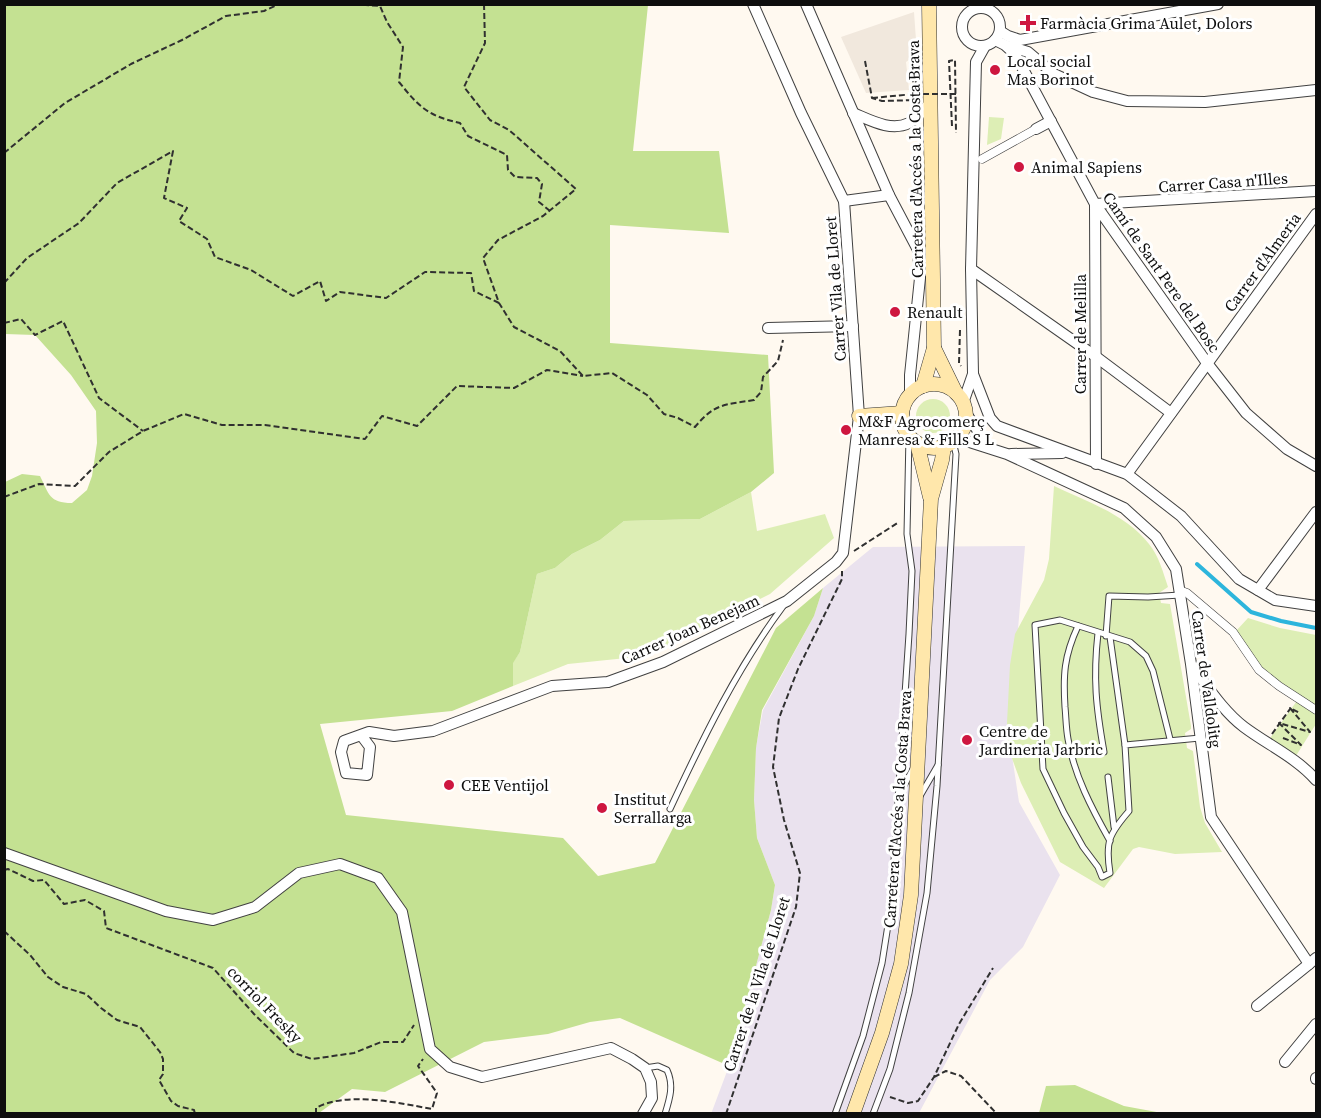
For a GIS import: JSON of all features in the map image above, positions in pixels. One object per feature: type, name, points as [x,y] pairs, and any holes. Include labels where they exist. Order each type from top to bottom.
[{"type":"main road","name":"Carretera d'Accés a la Costa Brava","points":[[923,386],[934,348],[929,5]]},
{"type":"main road","name":"Carretera d'Accés a la Costa Brava","points":[[934,348],[961,403]]},
{"type":"main road","points":[[942,385],[961,403],[964,424],[951,442],[933,448],[913,439],[903,423],[904,404],[923,386],[942,385]]},
{"type":"main road","points":[[859,416],[902,413]]},
{"type":"main road","name":"Carretera d'Accés a la Costa Brava","points":[[913,439],[931,499]]},
{"type":"main road","name":"Carretera d'Accés a la Costa Brava","points":[[853,1113],[882,1032],[901,964],[911,895],[931,499],[942,460],[951,442]]},
{"type":"street","name":"Carrer Vila de Lloret","points":[[753,4],[801,113],[844,201],[859,416],[843,557]]},
{"type":"street","points":[[1218,4],[1020,40],[1008,36],[997,40],[974,45],[964,38],[961,26],[965,15],[974,6],[985,7],[992,8],[1000,20],[997,40],[976,62],[971,269],[973,374],[990,418],[997,426],[1127,474],[1181,516],[1239,579],[1275,600],[1317,606]]},
{"type":"street","points":[[806,5],[889,195],[918,250],[920,278],[910,396]]},
{"type":"street","points":[[997,40],[1028,52],[1054,74],[1083,88],[1127,101],[1205,102],[1317,90]]},
{"type":"street","name":"Camí de Sant Pere del Bosc","points":[[997,40],[1015,54],[1095,204],[1207,363],[1246,413],[1287,449],[1317,466]]},
{"type":"street","points":[[853,113],[893,127],[909,123],[930,103]]},
{"type":"street","points":[[982,159],[1051,121]]},
{"type":"street","name":"Carrer Casa n'Illes","points":[[1095,204],[1317,191]]},
{"type":"street","points":[[844,201],[889,195]]},
{"type":"street","name":"Carrer de Melilla","points":[[1095,204],[1096,464]]},
{"type":"street","name":"Carrer d'Almeria","points":[[1127,474],[1317,214]]},
{"type":"street","points":[[971,269],[1095,356],[1171,413]]},
{"type":"street","points":[[768,328],[853,326]]},
{"type":"street","points":[[973,374],[961,403],[989,447]]},
{"type":"street","name":"Carrer de Valldolitg","points":[[951,442],[989,447],[1124,508],[1156,537],[1176,569],[1191,664],[1210,817],[1313,961]]},
{"type":"street","name":"Carrer de Valldolitg","points":[[1006,454],[1068,453]]},
{"type":"street","points":[[1258,590],[1317,512]]},
{"type":"street","name":"Carrer Joan Benejam","points":[[361,735],[369,732],[394,736],[433,731],[552,686],[608,682],[663,662],[787,601],[843,557]]},
{"type":"street","points":[[1179,593],[1187,593],[1233,632],[1260,670],[1279,686],[1317,710]]},
{"type":"street","points":[[1191,664],[1219,701],[1243,725],[1307,769],[1317,780]]},
{"type":"street","points":[[4,853],[166,912],[213,920],[255,907],[299,873],[340,864],[378,878],[402,912],[430,1049],[450,1067],[482,1077],[611,1048],[645,1068],[651,1082],[652,1098],[643,1113]]},
{"type":"street","points":[[1257,1006],[1313,961]]},
{"type":"street","points":[[1285,1062],[1317,1024]]},
{"type":"lane","points":[[835,1113],[863,1036],[882,963],[891,906],[912,571],[907,518],[913,439]]},
{"type":"lane","points":[[873,1113],[890,1069],[909,993],[927,893],[939,764],[956,454],[951,442]]},
{"type":"lane","points":[[1114,827],[1129,811],[1125,746],[1108,637],[1109,596],[1148,597],[1179,593]]},
{"type":"lane","points":[[670,809],[705,734],[761,636],[787,601]]},
{"type":"lane","points":[[1108,777],[1114,827],[1107,855],[1110,873],[1102,878],[1098,867],[1083,847],[1064,813],[1043,769],[1035,626],[1060,620],[1108,637],[1130,642],[1146,656],[1153,671],[1170,740]]},
{"type":"lane","points":[[1078,626],[1068,647],[1064,680],[1068,738],[1073,761],[1083,788],[1110,841]]},
{"type":"lane","points":[[1098,633],[1095,659],[1095,702],[1104,752]]},
{"type":"lane","points":[[1125,746],[1200,738]]},
{"type":"lane","points":[[899,795],[919,760]]},
{"type":"lane","points":[[916,803],[939,764]]},
{"type":"lane","points":[[645,1068],[658,1066],[667,1070],[672,1080],[670,1099],[665,1113]]},
{"type":"path","points":[[4,153],[65,103],[130,64],[226,16],[264,11],[279,4]]},
{"type":"path","points":[[354,4],[380,6],[402,46],[399,82],[418,106],[442,119],[460,123],[468,136],[507,155],[508,170],[515,177],[537,178],[542,184],[539,202],[550,211]]},
{"type":"path","points":[[484,4],[485,43],[464,87],[490,120],[509,130],[576,189],[543,216],[498,240],[483,258],[499,303],[513,327],[560,351],[583,376]]},
{"type":"path","points":[[872,98],[882,101],[917,100],[915,60],[911,61],[914,94]]},
{"type":"path","points":[[952,126],[949,61],[955,60],[956,133]]},
{"type":"path","points":[[865,61],[872,98]]},
{"type":"path","points":[[872,98],[914,94],[956,94]]},
{"type":"path","points":[[4,283],[27,258],[79,223],[117,183],[173,151],[164,198],[187,208],[179,221],[207,239],[215,257],[251,270],[293,296],[321,281],[326,302],[340,292],[386,298],[424,272],[471,273],[474,291],[499,303]]},
{"type":"path","points":[[4,323],[21,319],[35,335],[63,321],[99,398],[143,431]]},
{"type":"path","points":[[4,497],[39,484],[75,486],[109,452],[143,431],[184,414],[222,425],[265,425],[365,439],[382,416],[417,426],[457,386],[514,388],[547,370],[583,376],[612,373],[647,395],[664,414],[678,418],[695,428],[718,406],[754,400],[761,392],[763,377],[778,361],[783,343],[783,328]]},
{"type":"path","points":[[843,557],[907,518]]},
{"type":"path","name":"Carrer de la Vila de Lloret","points":[[726,1113],[796,907],[800,873],[784,820],[773,767],[779,718],[798,669],[842,579],[843,557]]},
{"type":"path","points":[[1272,735],[1299,697]]},
{"type":"path","points":[[1290,708],[1308,716]]},
{"type":"path","points":[[1279,723],[1311,732],[1290,708]]},
{"type":"path","points":[[1279,723],[1301,745],[1281,738]]},
{"type":"path","name":"corriol Fresky","points":[[4,870],[8,869],[33,881],[44,880],[64,904],[85,900],[104,911],[106,928],[213,968],[254,1014],[294,1053],[312,1059],[354,1053],[381,1042],[403,1042],[421,1011]]},
{"type":"path","points":[[4,931],[30,955],[48,977],[63,987],[86,994],[117,1020],[140,1027],[164,1059],[163,1074],[159,1080],[167,1095],[178,1106],[194,1110],[195,1113]]},
{"type":"path","points":[[882,1093],[897,1101],[908,1103],[918,1101],[934,1077],[959,1024],[993,968]]},
{"type":"path","points":[[316,1113],[316,1108],[327,1101],[391,1101],[432,1109],[437,1093],[418,1066],[430,1049]]},
{"type":"path","points":[[934,1077],[946,1071],[961,1076],[997,1113]]},
{"type":"shaded area","points":[[914,12],[917,54],[906,62],[909,90],[866,93],[841,37]]},
{"type":"shaded area","points":[[1025,546],[1009,736],[1019,802],[1060,875],[1023,947],[990,980],[919,1113],[711,1114],[729,1066],[771,910],[775,885],[757,838],[754,800],[756,747],[763,710],[814,616],[823,588],[873,547]]},
{"type":"green space","points":[[5,5],[648,5],[633,151],[719,151],[729,233],[610,225],[610,343],[768,355],[774,473],[751,492],[700,519],[624,521],[600,540],[572,554],[555,568],[537,574],[520,652],[513,663],[513,686],[452,711],[320,724],[346,815],[563,838],[598,876],[655,863],[776,628],[823,588],[814,616],[762,710],[756,748],[754,800],[757,838],[775,885],[771,910],[729,1066],[620,1018],[590,1022],[548,1034],[484,1042],[385,1092],[352,1089],[319,1113],[5,1113],[5,482],[22,474],[40,476],[54,499],[72,503],[87,490],[92,476],[97,443],[96,411],[71,375],[35,335],[5,334]]},
{"type":"green space","points":[[989,117],[1004,118],[1001,139],[987,145]]},
{"type":"green space","points":[[933,399],[945,404],[950,416],[945,428],[933,433],[921,428],[916,416],[921,404]]},
{"type":"green space","points":[[1054,486],[1118,517],[1140,534],[1158,559],[1168,587],[1159,593],[1161,603],[1170,604],[1191,726],[1191,729],[1185,733],[1187,748],[1193,751],[1200,807],[1205,823],[1222,852],[1175,854],[1139,847],[1133,849],[1104,888],[1060,862],[1021,783],[1006,742],[1010,665],[1015,634],[1044,580],[1049,559]]},
{"type":"green space","points":[[751,492],[757,531],[825,514],[834,538],[770,594],[646,656],[568,664],[513,686],[513,662],[520,652],[537,574],[555,568],[572,554],[600,540],[624,521],[700,519]]},
{"type":"green space","points":[[1248,618],[1280,628],[1316,635],[1316,708],[1260,669],[1236,631]]},
{"type":"green space","points":[[1299,698],[1316,711],[1316,724],[1294,759],[1268,741]]},
{"type":"green space","points":[[1075,1085],[1124,1106],[1162,1113],[1039,1113],[1046,1086]]},
{"type":"waterway","points":[[1197,564],[1251,612],[1316,628]]},
{"type":"place","name":"Farmàcia Grima Aulet, Dolors","points":[[1028,23]]},
{"type":"place","name":"Local social Mas Borinot","points":[[995,70]]},
{"type":"place","name":"Animal Sapiens","points":[[1019,167]]},
{"type":"place","name":"Renault","points":[[895,312]]},
{"type":"place","name":"M&F Agrocomerç Manresa & Fills S L","points":[[846,430]]},
{"type":"place","name":"Centre de Jardineria Jarbric","points":[[967,740]]},
{"type":"place","name":"CEE Ventijol","points":[[449,785]]},
{"type":"place","name":"Institut Serrallarga","points":[[602,808]]}]
